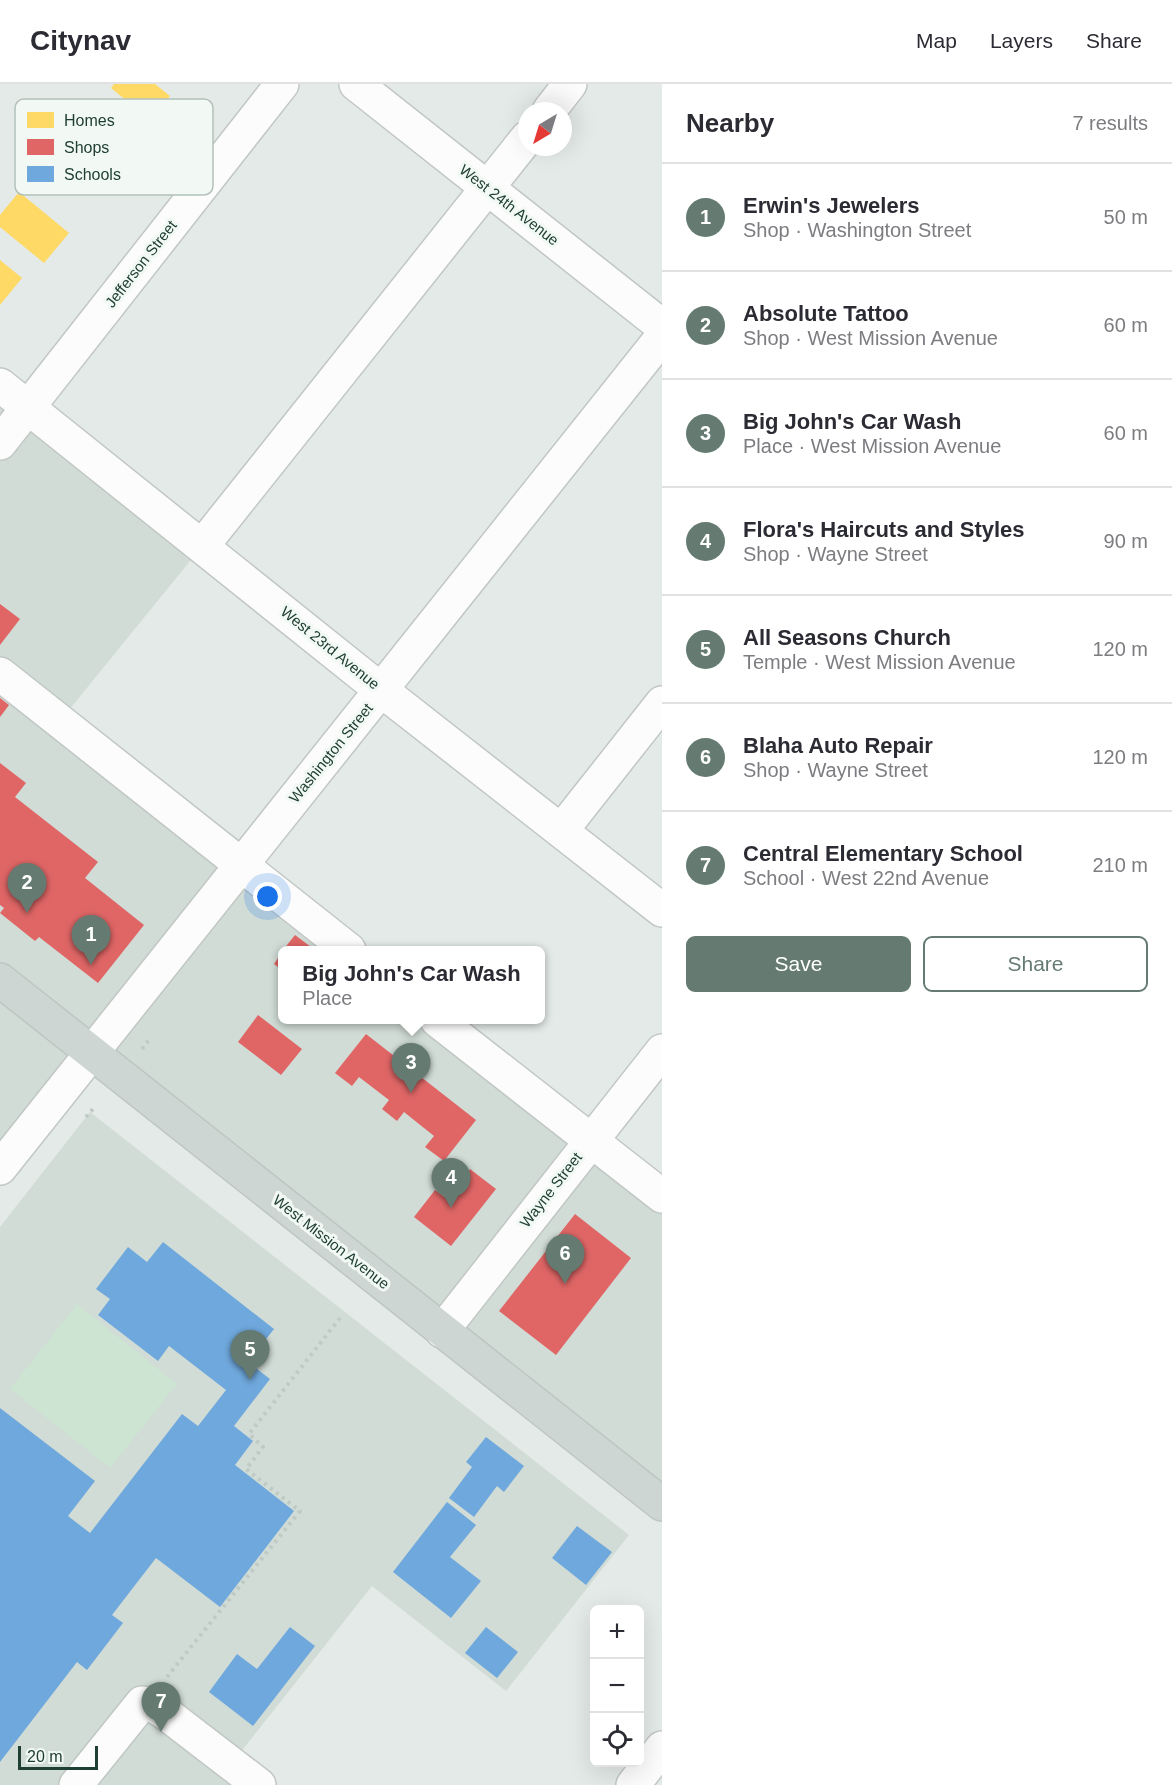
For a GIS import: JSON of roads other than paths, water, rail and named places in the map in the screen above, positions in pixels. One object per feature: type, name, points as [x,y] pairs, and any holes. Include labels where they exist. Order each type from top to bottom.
[{"type":"main road","name":"West Mission Avenue","points":[[0,980],[662,1504]]},
{"type":"street","name":"Jefferson Street","points":[[213,172],[282,84]]},
{"type":"street","name":"West 24th Avenue","points":[[356,84],[662,326]]},
{"type":"street","points":[[556,102],[570,84]]},
{"type":"street","points":[[203,545],[518,150]]},
{"type":"street","name":"Jefferson Street","points":[[0,443],[195,195]]},
{"type":"street","name":"Washington Street","points":[[0,1168],[662,337]]},
{"type":"street","name":"West 23rd Avenue","points":[[0,385],[203,545],[381,690],[662,910]]},
{"type":"street","points":[[0,674],[343,946]]},
{"type":"street","points":[[561,831],[662,703]]},
{"type":"street","points":[[442,1024],[662,1196]]},
{"type":"street","name":"Wayne Street","points":[[442,1330],[662,1051]]},
{"type":"street","points":[[76,1785],[142,1703],[153,1704],[259,1785]]},
{"type":"street","points":[[633,1785],[662,1748]]},
{"type":"place","name":"Absolute Tattoo","points":[[27,913]]},
{"type":"place","name":"Erwin's Jewelers","points":[[91,965]]},
{"type":"place","name":"Big John's Car Wash","points":[[411,1093]]},
{"type":"place","name":"Flora's Haircuts and Styles","points":[[451,1208]]},
{"type":"place","name":"Blaha Auto Repair","points":[[565,1284]]},
{"type":"place","name":"All Seasons Church","points":[[250,1380]]},
{"type":"place","name":"Central Elementary School","points":[[161,1732]]}]
